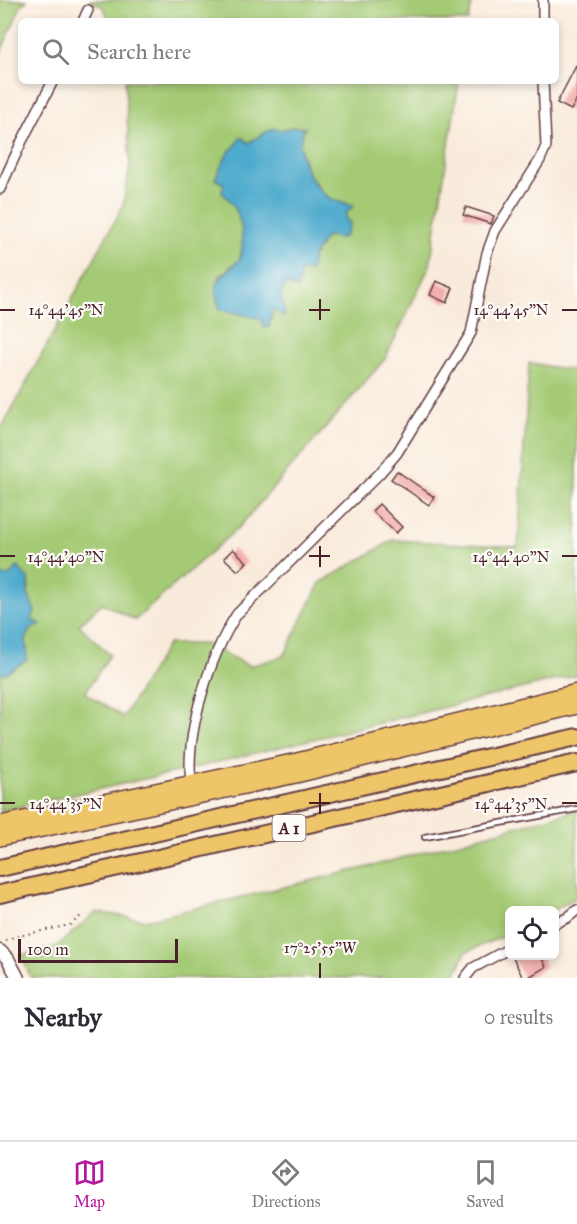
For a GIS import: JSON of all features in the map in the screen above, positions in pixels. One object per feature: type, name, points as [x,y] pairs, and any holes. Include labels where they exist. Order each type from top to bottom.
[{"type":"highway","points":[[0,824],[297,761],[577,692]]},
{"type":"highway","points":[[0,838],[296,775],[577,706]]},
{"type":"highway","name":"A 1","points":[[0,868],[577,737]]},
{"type":"highway","name":"A 1","points":[[0,894],[577,763]]},
{"type":"street","points":[[543,0],[543,18]]},
{"type":"street","points":[[84,18],[88,10]]},
{"type":"street","points":[[0,189],[51,84]]},
{"type":"street","points":[[191,782],[191,753],[199,706],[213,660],[225,632],[237,614],[379,474],[397,453],[471,333],[495,231],[540,160],[546,146],[543,84]]},
{"type":"street","points":[[559,922],[577,910]]},
{"type":"street","points":[[567,918],[577,923]]},
{"type":"street","points":[[0,951],[8,959],[17,978]]},
{"type":"street","points":[[465,978],[473,968],[505,951]]},
{"type":"lane","points":[[424,837],[577,810]]},
{"type":"path","points":[[0,945],[13,937],[70,925],[81,916]]},
{"type":"green space","points":[[0,0],[27,0],[21,6],[0,54]]},
{"type":"green space","points":[[89,0],[473,0],[469,18],[108,18],[103,7]]},
{"type":"green space","points":[[125,84],[459,84],[430,265],[385,359],[240,526],[135,620],[102,603],[79,625],[110,655],[85,693],[123,717],[168,644],[210,644],[217,650],[250,666],[284,656],[320,583],[393,540],[518,547],[529,363],[570,370],[577,365],[577,675],[190,769],[0,811],[0,674],[6,673],[27,649],[26,640],[30,630],[40,624],[31,620],[35,611],[28,594],[29,580],[18,567],[9,576],[0,576],[0,431],[123,206],[130,165]],"holes":[[[305,128],[299,143],[306,170],[322,192],[332,200],[346,203],[346,220],[349,226],[345,236],[325,238],[312,257],[312,264],[301,271],[299,284],[287,283],[281,295],[283,304],[279,313],[274,309],[271,320],[220,309],[216,295],[220,276],[240,259],[242,232],[234,206],[222,193],[224,184],[215,179],[228,153],[237,144],[248,143],[273,129]]]},
{"type":"green space","points":[[577,810],[577,897],[559,907],[505,906],[505,936],[466,952],[454,978],[31,978],[21,955],[56,947],[96,912],[146,920],[372,866]]},
{"type":"water","points":[[293,127],[305,128],[300,141],[301,153],[306,168],[319,189],[330,198],[353,206],[346,213],[346,220],[350,222],[345,236],[325,238],[312,257],[309,271],[301,271],[297,289],[287,283],[283,289],[281,298],[284,317],[274,310],[269,327],[263,328],[262,319],[220,309],[217,285],[223,275],[240,259],[242,232],[234,206],[222,193],[224,184],[215,179],[228,153],[237,144],[239,138],[243,138],[248,143],[273,128],[282,130]]},
{"type":"water","points":[[18,567],[29,580],[28,594],[35,611],[31,620],[41,624],[29,630],[26,640],[27,660],[6,673],[0,674],[0,576],[9,576]]},
{"type":"building","points":[[577,64],[577,99],[571,110],[557,103]]},
{"type":"building","points":[[466,207],[494,216],[491,224],[463,215]]},
{"type":"building","points":[[436,281],[453,288],[447,303],[430,295]]},
{"type":"building","points":[[397,471],[434,497],[429,505],[391,479]]},
{"type":"building","points":[[379,504],[402,527],[396,533],[372,511]]},
{"type":"building","points":[[233,549],[247,562],[238,571],[224,558]]},
{"type":"building","points":[[514,960],[543,960],[546,967],[523,978]]}]
